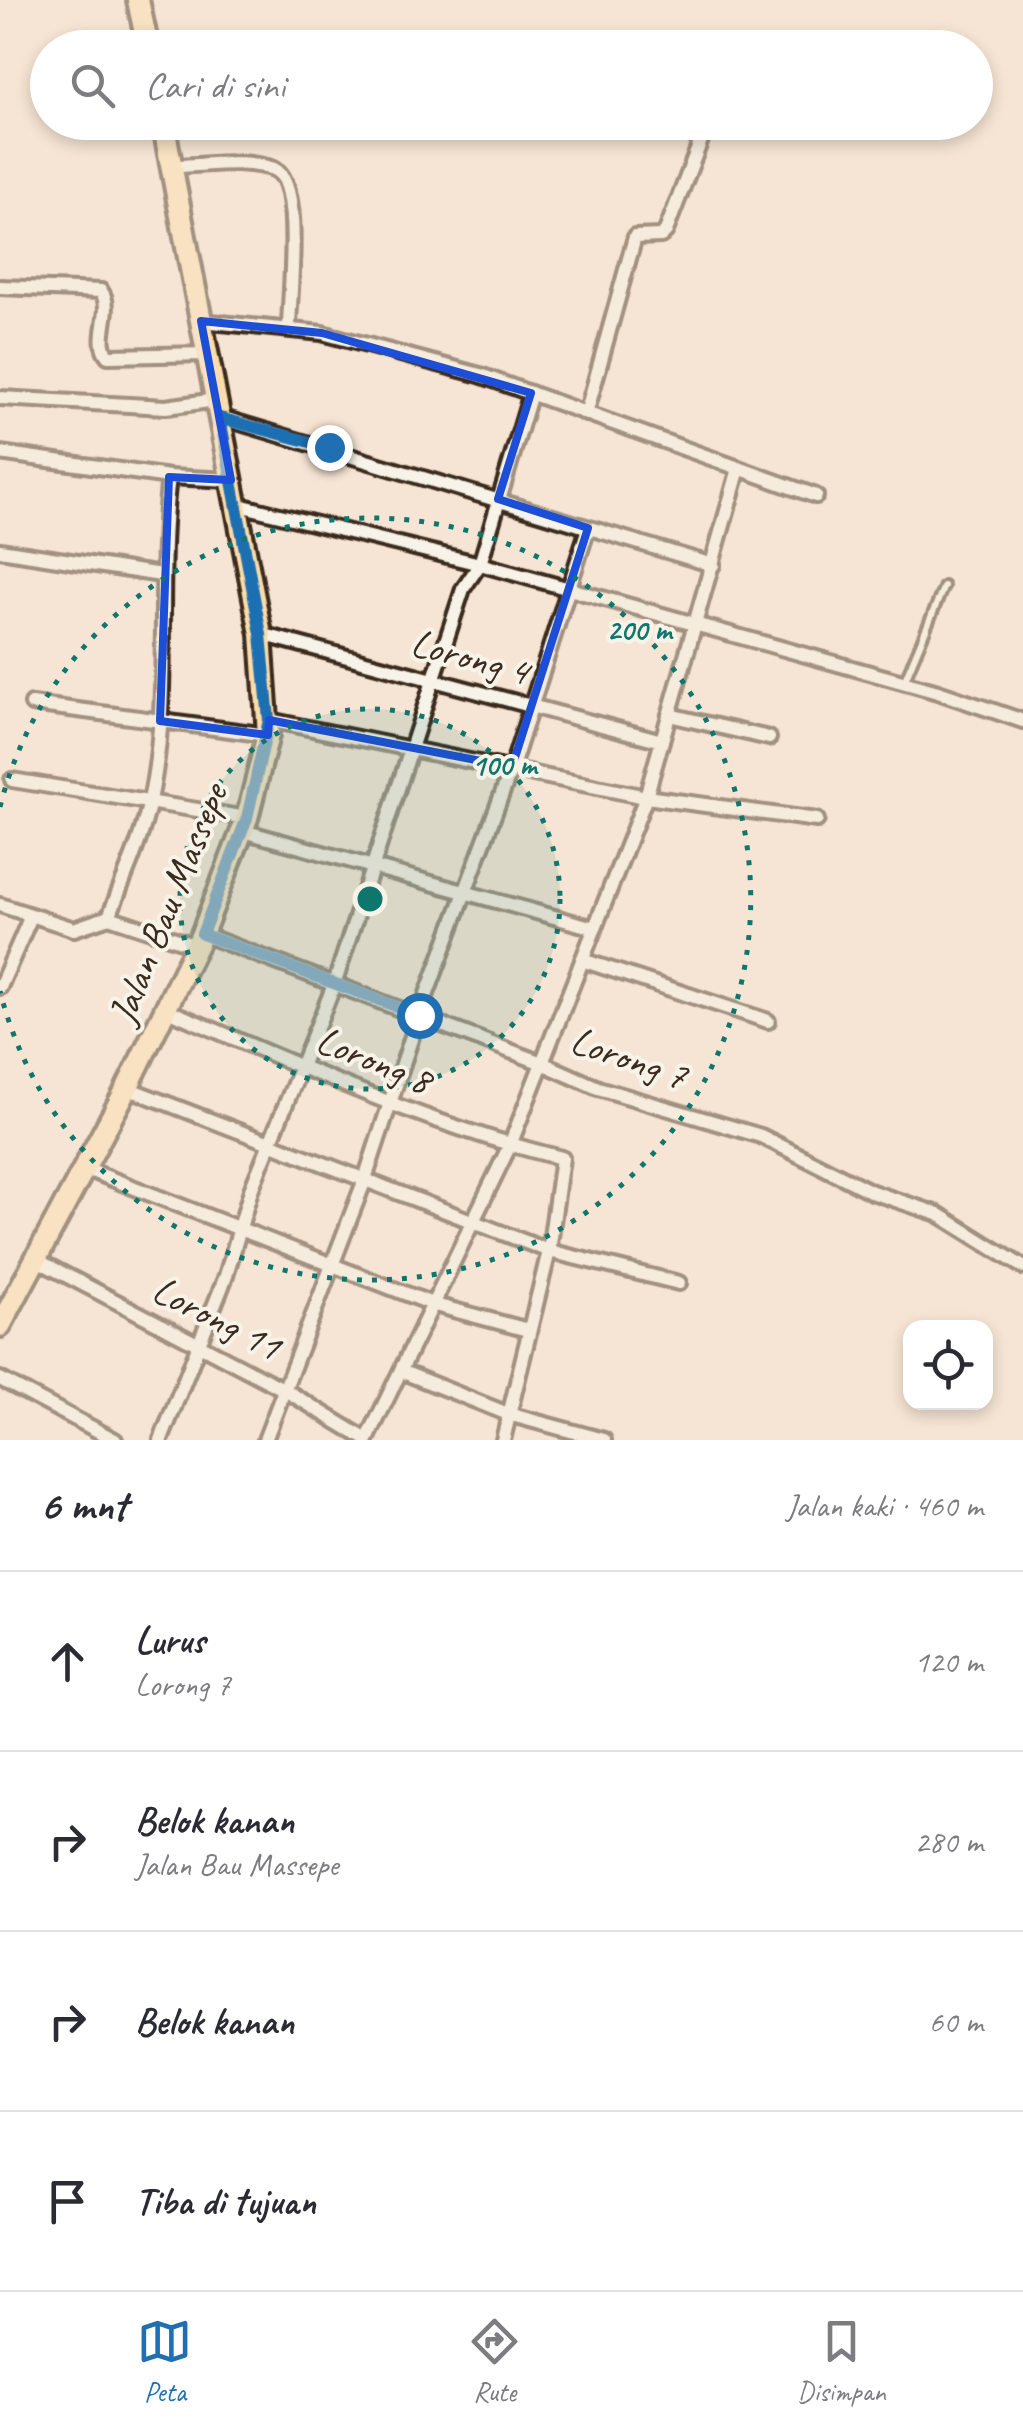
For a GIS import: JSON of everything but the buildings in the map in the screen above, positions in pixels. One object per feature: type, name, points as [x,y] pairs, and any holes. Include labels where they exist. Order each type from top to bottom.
[{"type":"main road","points":[[138,0],[144,30]]},
{"type":"main road","name":"Jalan Bau Massepe","points":[[0,1326],[127,1088],[199,940],[245,824],[268,728],[261,634],[167,140]]},
{"type":"street","points":[[586,414],[634,238],[661,236],[666,231],[701,140]]},
{"type":"street","points":[[172,166],[262,166],[279,170],[292,193],[289,328]]},
{"type":"street","points":[[0,287],[101,291],[107,303],[102,346],[108,356],[208,354]]},
{"type":"street","points":[[200,321],[322,333],[480,375],[738,472],[816,496]]},
{"type":"street","points":[[160,1440],[199,1346],[270,1140],[334,986],[466,583],[480,564],[531,394]]},
{"type":"street","points":[[0,398],[218,409],[713,564]]},
{"type":"street","points":[[0,453],[169,477],[231,480]]},
{"type":"street","points":[[367,1440],[510,1145],[646,797],[738,472]]},
{"type":"street","points":[[0,906],[80,929],[110,917],[150,802],[160,721],[161,575],[169,477]]},
{"type":"street","points":[[235,504],[480,564],[1023,720]]},
{"type":"street","points":[[265,1440],[364,1182],[419,1015],[512,767],[588,528]]},
{"type":"street","points":[[0,550],[161,575]]},
{"type":"street","name":"Lorong 4","points":[[261,634],[662,741]]},
{"type":"street","points":[[32,704],[160,721],[268,728],[413,748],[646,797],[817,820]]},
{"type":"street","points":[[670,715],[769,738]]},
{"type":"street","points":[[12,780],[150,802],[245,824],[594,928]]},
{"type":"street","points":[[0,988],[32,916]]},
{"type":"street","name":"Lorong 7","points":[[110,917],[199,940],[419,1015],[598,1088],[761,1136],[872,1192],[938,1214],[1023,1266]]},
{"type":"street","points":[[582,960],[768,1021]]},
{"type":"street","name":"Lorong 8","points":[[167,1010],[390,1104],[510,1145],[562,1158],[549,1251]]},
{"type":"street","points":[[127,1088],[270,1140],[472,1224],[549,1251],[679,1283]]},
{"type":"street","points":[[81,1168],[241,1227],[435,1306],[528,1330]]},
{"type":"street","points":[[503,1440],[549,1251]]},
{"type":"street","name":"Lorong 11","points":[[35,1259],[285,1390],[367,1440]]},
{"type":"street","points":[[403,1372],[508,1414],[604,1440]]},
{"type":"street","points":[[0,1379],[115,1440]]},
{"type":"lane","points":[[903,683],[944,586]]},
{"type":"highlighted area","points":[[201,321],[322,333],[531,393],[498,499],[588,528],[512,767],[269,720],[268,735],[160,721],[169,477],[231,480]]},
{"type":"route","points":[[329,447],[220,418],[261,634],[269,720],[247,818],[202,934],[419,1015]]}]
